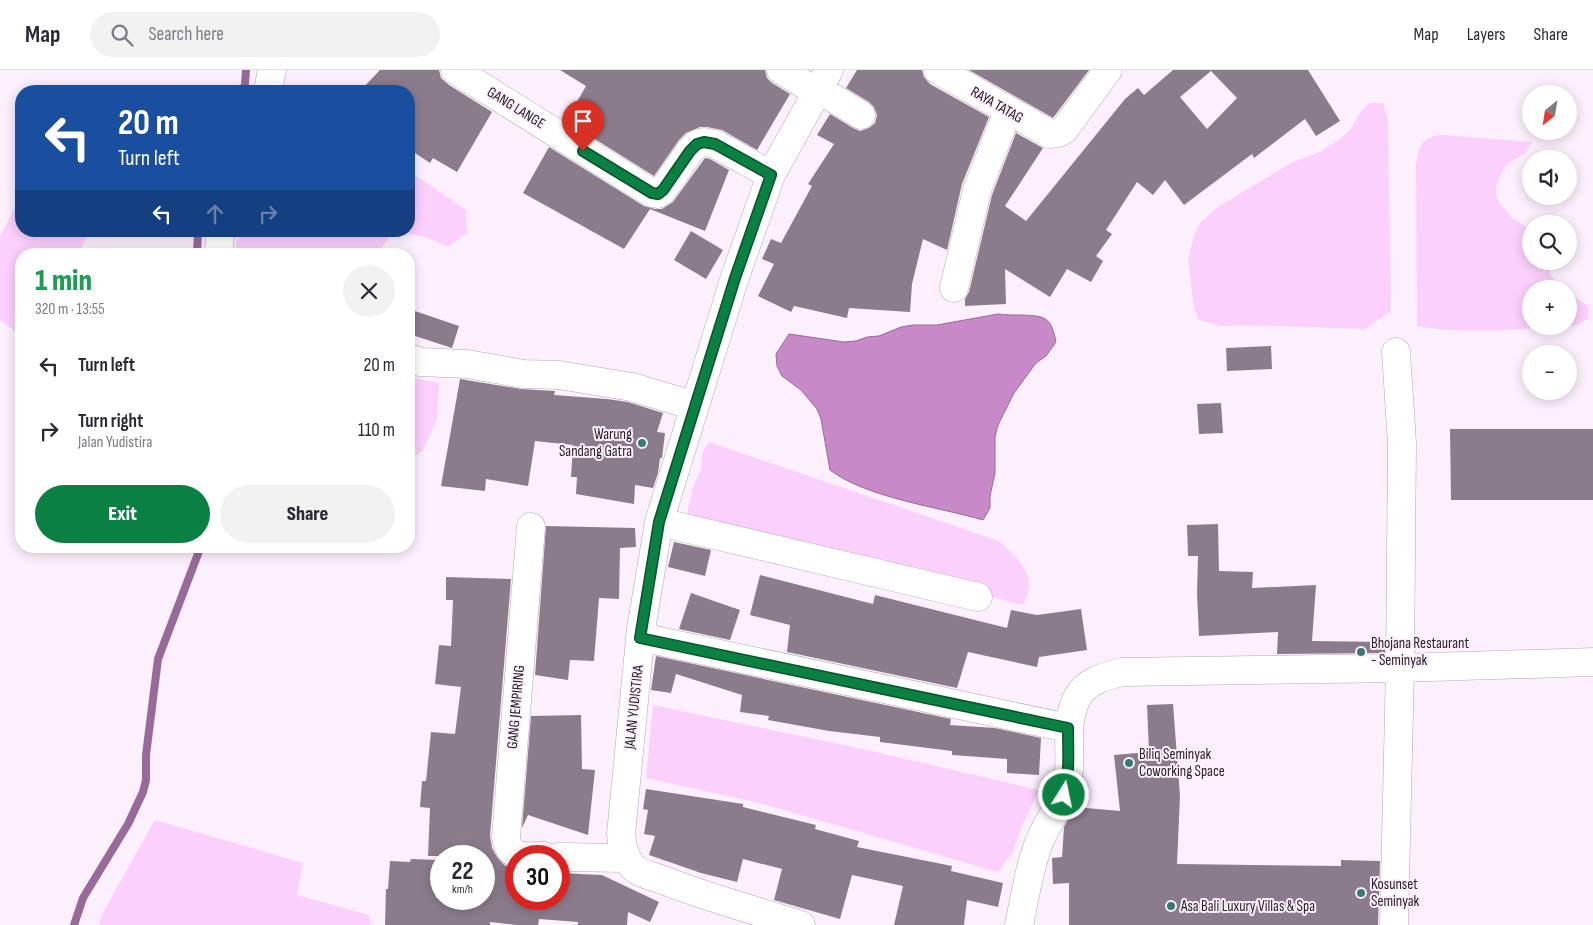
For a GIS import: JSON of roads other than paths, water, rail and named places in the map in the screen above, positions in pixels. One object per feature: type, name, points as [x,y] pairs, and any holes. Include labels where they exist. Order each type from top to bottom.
[{"type":"street","points":[[269,85],[272,70]]},
{"type":"street","name":"GANG LANGE","points":[[455,70],[652,193],[658,194],[663,190],[690,151],[697,144],[704,142],[715,144],[771,175]]},
{"type":"street","points":[[781,70],[821,84],[861,115]]},
{"type":"street","name":"RAYA TATAG","points":[[938,70],[1050,134],[1064,130],[1108,70]]},
{"type":"street","name":"JALAN YUDISTIRA","points":[[627,858],[622,847],[621,834],[640,638],[659,522],[735,278],[771,175],[821,84]]},
{"type":"street","points":[[954,288],[977,190],[1008,111]]},
{"type":"street","points":[[1394,925],[1400,668],[1402,443],[1396,352]]},
{"type":"street","points":[[415,360],[467,364],[524,374],[559,375],[632,387],[695,406]]},
{"type":"street","points":[[659,522],[978,597]]},
{"type":"street","name":"GANG JEMPIRING","points":[[507,845],[531,527]]},
{"type":"street","points":[[640,638],[1068,728]]},
{"type":"street","points":[[1019,925],[1027,885],[1040,838],[1057,810],[1068,782],[1068,728],[1077,699],[1082,691],[1095,680],[1122,672],[1400,668],[1593,662]]},
{"type":"street","points":[[570,856],[627,858],[632,866],[643,873],[681,888],[801,925]]},
{"type":"waterway","points":[[245,85],[246,70]]},
{"type":"waterway","points":[[197,248],[198,237]]},
{"type":"waterway","points":[[74,925],[83,898],[128,824],[143,792],[146,780],[146,755],[158,659],[198,553]]},
{"type":"place","name":"Warung Sandang Gatra","points":[[642,443]]},
{"type":"place","name":"Bhojana Restaurant - Seminyak","points":[[1361,652]]},
{"type":"place","name":"Biliq Seminyak Coworking Space","points":[[1129,763]]},
{"type":"place","name":"Kosunset Seminyak","points":[[1361,893]]},
{"type":"place","name":"Asa Bali Luxury Villas & Spa","points":[[1171,906]]}]
